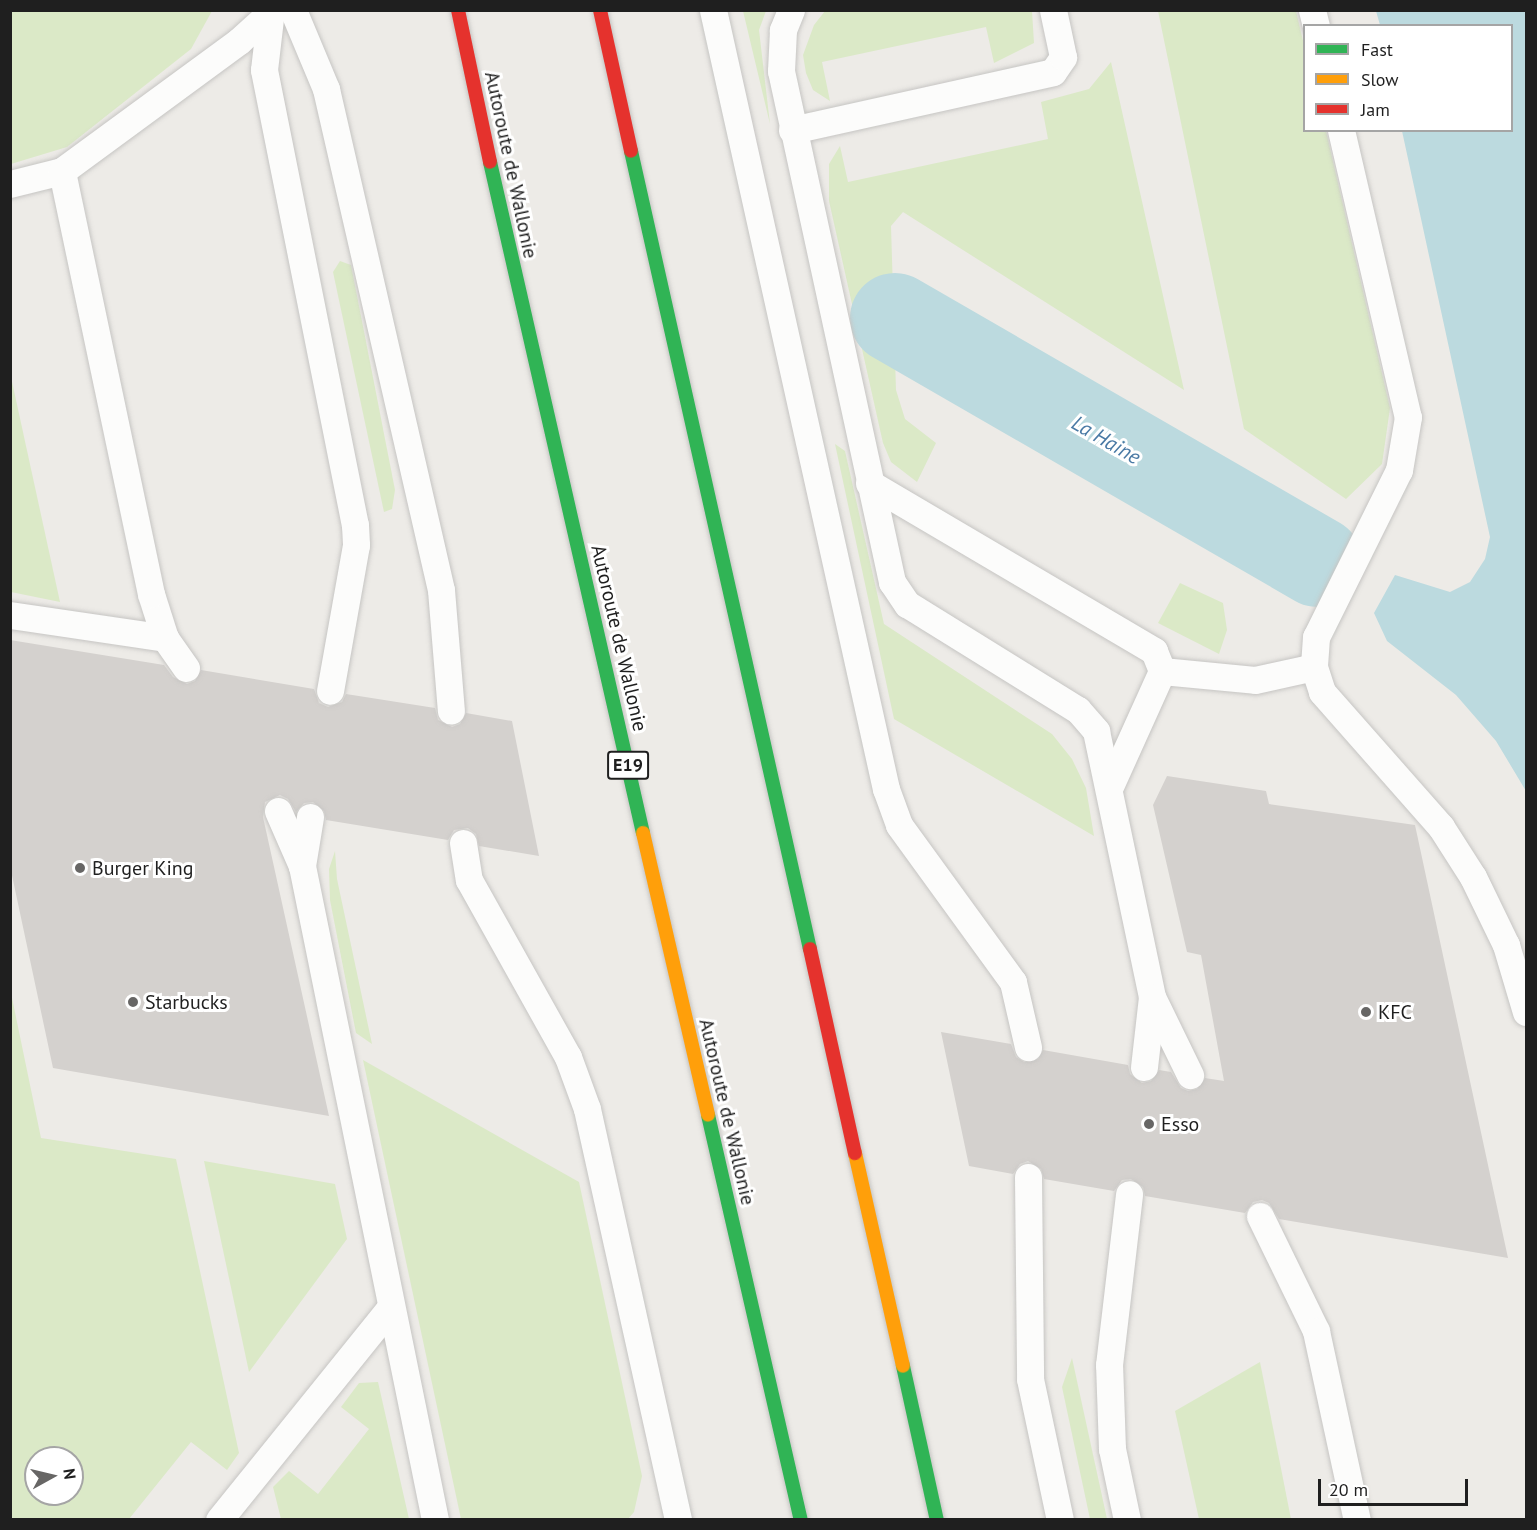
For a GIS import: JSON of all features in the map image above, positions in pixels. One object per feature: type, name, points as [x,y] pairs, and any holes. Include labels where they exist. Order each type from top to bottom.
[{"type":"highway","name":"Autoroute de Wallonie","points":[[458,10],[501,215],[801,1520]]},
{"type":"highway","points":[[600,10],[937,1520]]},
{"type":"lane","points":[[713,10],[886,789],[899,825],[1012,982],[1028,1047]]},
{"type":"lane","points":[[792,10],[783,30],[781,71],[892,582],[907,604],[1078,710],[1096,731],[1110,786],[1152,997],[1190,1075]]},
{"type":"lane","points":[[792,130],[1053,72],[1063,57],[1053,10]]},
{"type":"lane","points":[[10,184],[62,171],[278,11]]},
{"type":"lane","points":[[278,11],[264,70],[355,525],[356,545],[330,691]]},
{"type":"lane","points":[[278,11],[326,89],[441,590],[451,711]]},
{"type":"lane","points":[[1341,132],[1408,417],[1399,470],[1362,549],[1316,637],[1314,668],[1322,693],[1441,827],[1473,878],[1506,945],[1527,1012]]},
{"type":"lane","points":[[62,171],[151,594],[165,638],[186,668]]},
{"type":"lane","points":[[869,483],[1154,651],[1162,671],[1110,786]]},
{"type":"lane","points":[[10,615],[165,638]]},
{"type":"lane","points":[[1162,671],[1255,680],[1314,668]]},
{"type":"lane","points":[[278,811],[302,866],[390,1308],[435,1520]]},
{"type":"lane","points":[[302,866],[310,817]]},
{"type":"lane","points":[[463,843],[469,880],[568,1057],[587,1109],[678,1520]]},
{"type":"lane","points":[[1144,1067],[1152,997]]},
{"type":"lane","points":[[1028,1177],[1030,1379],[1059,1520]]},
{"type":"lane","points":[[1127,1520],[1112,1449],[1109,1365],[1130,1194]]},
{"type":"lane","points":[[1260,1216],[1316,1331],[1357,1520]]},
{"type":"lane","points":[[219,1520],[390,1308]]},
{"type":"green space","points":[[11,10],[212,11],[191,49],[67,147],[11,164]]},
{"type":"green space","points":[[743,11],[766,11],[759,30],[770,124]]},
{"type":"green space","points":[[825,11],[1032,11],[1034,43],[994,63],[986,27],[822,62],[830,101],[813,90],[806,73],[803,55],[814,25]]},
{"type":"green space","points":[[1158,11],[1296,11],[1303,41],[1303,132],[1326,132],[1390,408],[1382,464],[1346,499],[1244,429]]},
{"type":"green space","points":[[1111,62],[1184,390],[903,212],[891,226],[896,390],[905,419],[936,443],[917,482],[891,462],[883,443],[829,201],[829,164],[840,146],[848,182],[1048,139],[1041,102],[1089,89]]},
{"type":"green space","points":[[340,261],[351,265],[395,490],[392,509],[384,512],[333,272]]},
{"type":"green space","points":[[11,377],[60,602],[11,592]]},
{"type":"green space","points":[[835,444],[845,451],[884,624],[1052,734],[1072,759],[1086,788],[1094,836],[894,719]]},
{"type":"green space","points":[[1180,583],[1223,603],[1227,630],[1219,654],[1158,623]]},
{"type":"green space","points":[[335,851],[337,879],[372,1044],[356,1033],[330,900],[329,869]]},
{"type":"green space","points":[[11,993],[41,1138],[176,1159],[239,1453],[227,1470],[191,1442],[129,1519],[11,1519]]},
{"type":"green space","points":[[363,1060],[579,1182],[642,1476],[634,1512],[628,1519],[461,1519]]},
{"type":"green space","points":[[204,1161],[335,1184],[347,1239],[249,1372]]},
{"type":"green space","points":[[1072,1358],[1107,1519],[1090,1519],[1062,1387]]},
{"type":"green space","points":[[1260,1362],[1291,1519],[1199,1519],[1175,1411]]},
{"type":"green space","points":[[378,1382],[409,1519],[281,1519],[273,1487],[289,1471],[318,1494],[369,1429],[341,1407],[359,1383]]},
{"type":"water","points":[[1376,11],[1526,11],[1526,791],[1496,741],[1456,695],[1387,641],[1374,613],[1395,575],[1450,592],[1470,582],[1485,559],[1490,537],[1402,132],[1513,132],[1513,24],[1380,24]]},
{"type":"building","points":[[10,640],[164,665],[173,677],[187,684],[195,681],[201,670],[314,689],[319,703],[328,707],[342,702],[346,694],[435,708],[438,720],[452,727],[460,724],[466,713],[512,721],[539,856],[479,846],[476,834],[468,828],[454,830],[448,840],[326,820],[324,811],[313,802],[304,803],[296,812],[288,799],[280,795],[265,802],[263,817],[329,1116],[53,1068],[10,866]]},
{"type":"building","points":[[1167,776],[1266,791],[1269,804],[1415,825],[1508,1258],[1279,1219],[1269,1203],[1262,1200],[1253,1202],[1245,1213],[1145,1196],[1143,1187],[1131,1179],[1122,1180],[1114,1191],[1044,1179],[1041,1169],[1028,1161],[1020,1164],[1013,1174],[969,1166],[941,1032],[1011,1044],[1016,1057],[1024,1062],[1038,1059],[1043,1050],[1128,1065],[1130,1074],[1142,1083],[1151,1081],[1159,1070],[1171,1072],[1181,1088],[1188,1091],[1197,1089],[1205,1078],[1224,1081],[1201,955],[1187,952],[1153,805]]},
{"type":"waterway","name":"La Haine","points":[[895,318],[1318,562]]},
{"type":"traffic: fast","points":[[631,151],[810,949]]},
{"type":"traffic: fast","points":[[490,162],[643,833]]},
{"type":"traffic: fast","points":[[708,1115],[801,1520]]},
{"type":"traffic: fast","points":[[903,1366],[937,1520]]},
{"type":"traffic: slow","points":[[643,833],[708,1115]]},
{"type":"traffic: slow","points":[[855,1153],[903,1366]]},
{"type":"traffic: jam","points":[[458,10],[490,162]]},
{"type":"traffic: jam","points":[[600,10],[631,151]]},
{"type":"traffic: jam","points":[[810,949],[855,1153]]},
{"type":"place","name":"Burger King","points":[[80,868]]},
{"type":"place","name":"Starbucks","points":[[133,1002]]},
{"type":"place","name":"KFC","points":[[1366,1012]]},
{"type":"place","name":"Esso","points":[[1149,1124]]}]
